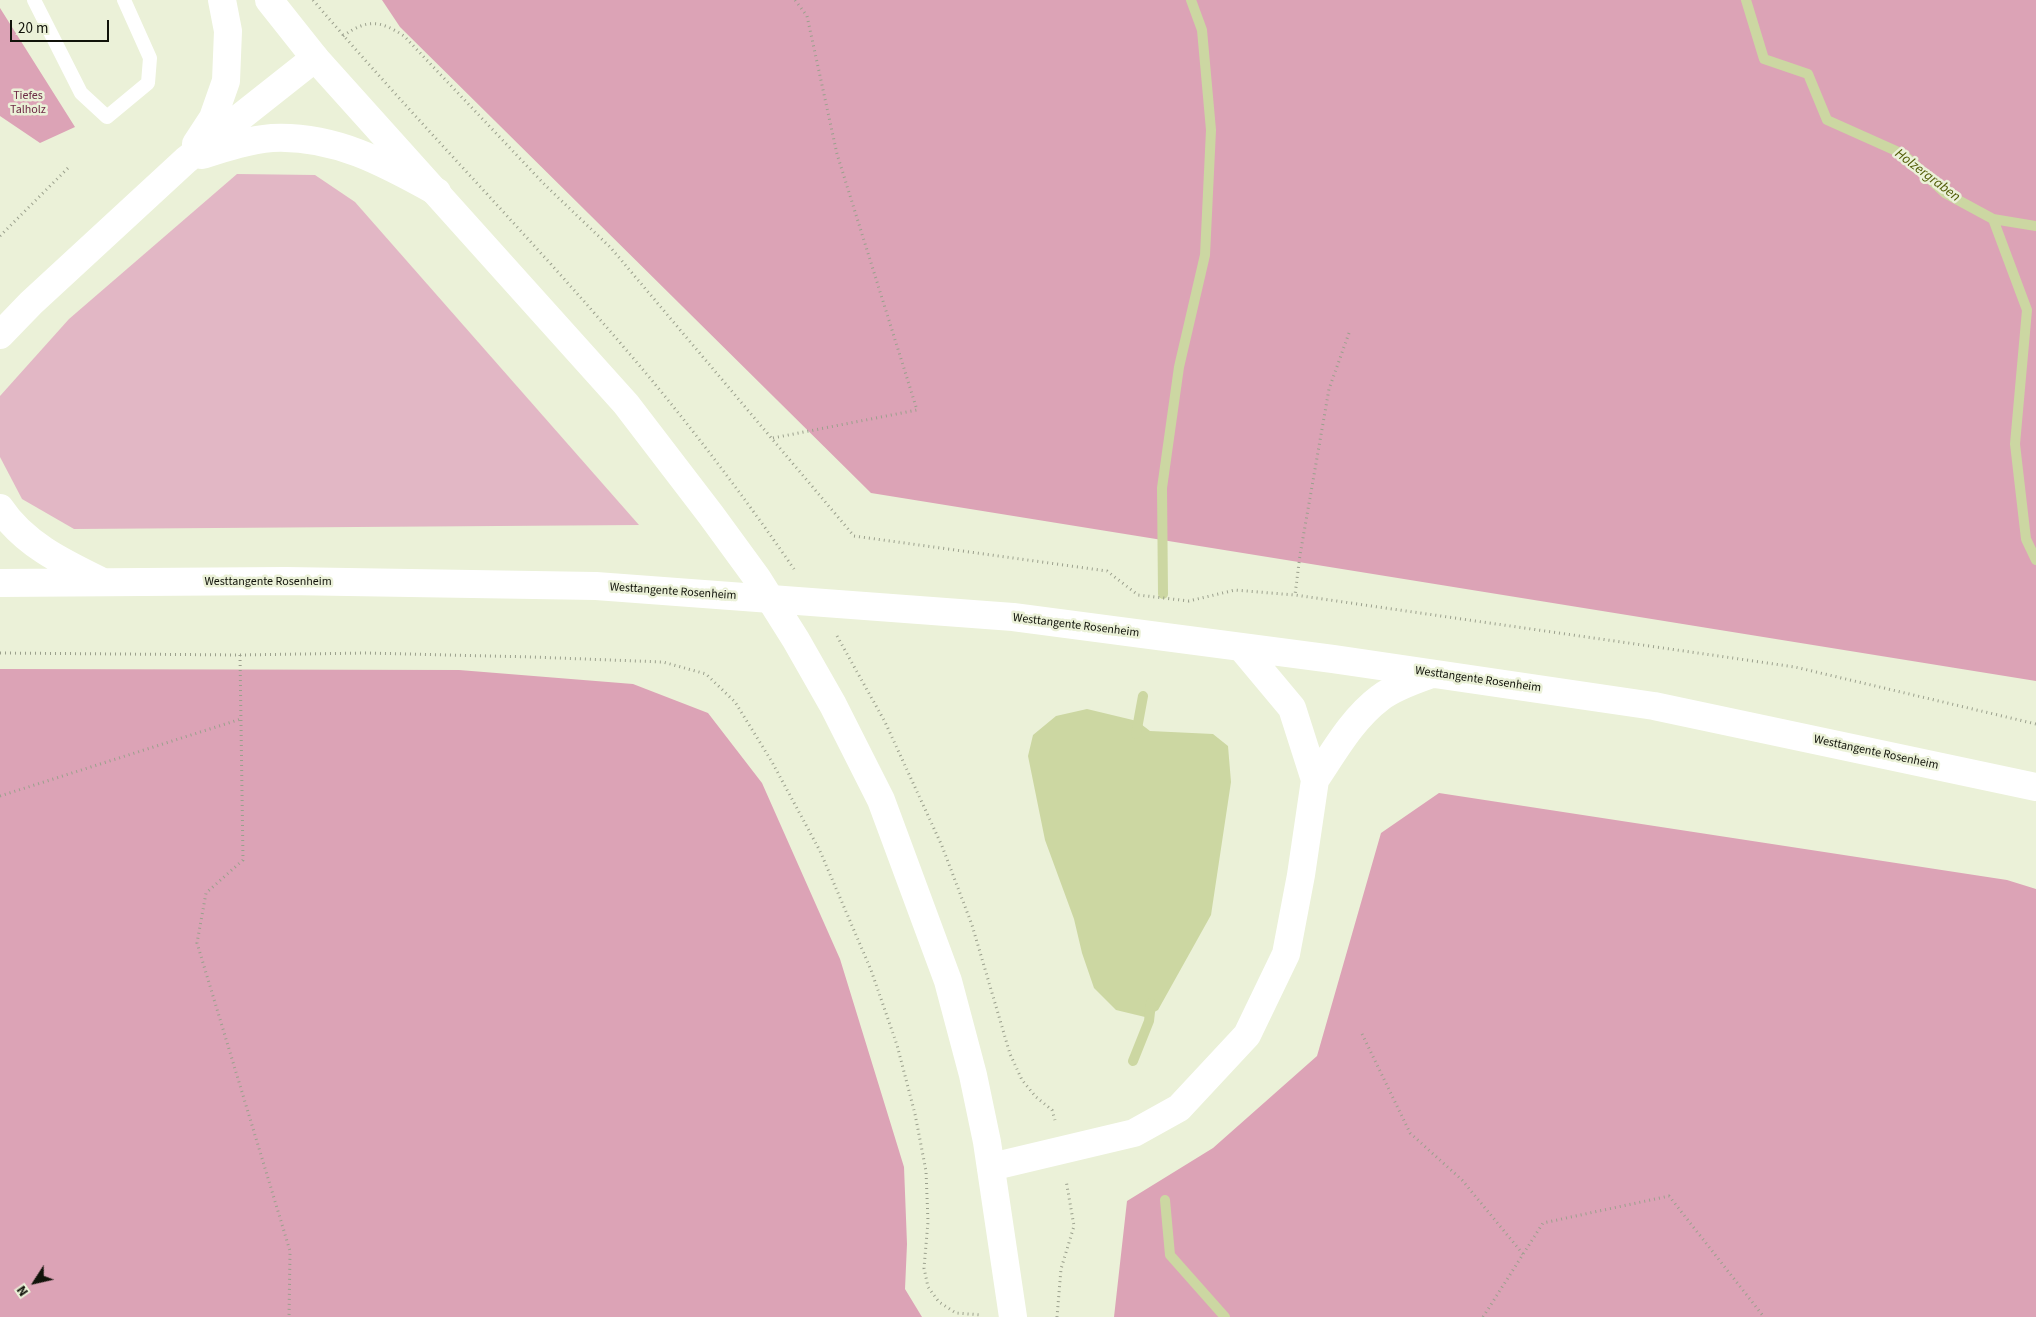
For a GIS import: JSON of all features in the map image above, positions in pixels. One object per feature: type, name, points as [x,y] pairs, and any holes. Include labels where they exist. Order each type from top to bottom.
[{"type":"main road","points":[[186,160],[213,118],[226,81],[228,31],[222,0]]},
{"type":"main road","points":[[269,0],[315,58],[626,404],[757,578],[796,640],[833,705],[881,800],[948,982],[973,1075],[991,1167],[1013,1316]]},
{"type":"main road","points":[[0,335],[31,303],[186,160],[315,58]]},
{"type":"main road","points":[[186,160],[237,144],[272,138],[312,140],[359,152],[437,192]]},
{"type":"main road","points":[[0,508],[30,541],[58,560],[104,583]]},
{"type":"main road","name":"Westtangente Rosenheim","points":[[0,583],[286,581],[596,586],[1013,617],[1241,647],[1654,706],[2036,787]]},
{"type":"main road","points":[[1241,647],[1292,708],[1315,780]]},
{"type":"main road","points":[[991,1167],[1062,1152],[1134,1133],[1180,1108],[1247,1035],[1286,954],[1301,875],[1315,780],[1352,726],[1380,698],[1409,682],[1432,674]]},
{"type":"lane","points":[[34,0],[81,93],[108,117],[148,83],[150,58],[124,0]]},
{"type":"path","points":[[313,0],[622,345],[694,432],[756,514]]},
{"type":"path","points":[[773,438],[917,410],[837,154],[807,16],[795,0]]},
{"type":"path","points":[[344,36],[355,28],[372,22],[388,25],[404,36],[545,185],[611,248],[854,536],[1107,571],[1138,596],[1189,601],[1235,590],[1294,595],[1796,667],[2036,724]]},
{"type":"path","points":[[0,236],[70,166]]},
{"type":"path","points":[[1294,595],[1329,388],[1348,334]]},
{"type":"path","points":[[0,653],[240,655],[365,653],[542,657],[663,662],[706,674],[736,702],[772,762],[820,851],[871,970],[896,1045],[915,1114],[926,1171],[928,1222],[924,1268],[928,1286],[938,1302],[956,1313],[975,1316],[1013,1316]]},
{"type":"path","points":[[240,655],[243,860],[206,893],[197,943],[290,1252],[288,1317]]},
{"type":"path","points":[[0,796],[241,719]]},
{"type":"path","points":[[885,722],[942,846],[972,925],[1010,1054],[1022,1080],[1052,1110],[1062,1152],[1074,1226],[1061,1269],[1057,1317]]},
{"type":"path","points":[[1362,1034],[1410,1134],[1462,1180],[1523,1254]]},
{"type":"path","points":[[1483,1317],[1543,1223],[1669,1196],[1764,1317]]},
{"type":"shaded area","points":[[237,174],[315,175],[355,202],[639,525],[74,529],[22,499],[0,457],[0,396],[69,319]]},
{"type":"shaded area","points":[[1087,709],[1137,721],[1150,731],[1213,734],[1228,746],[1231,782],[1211,915],[1158,1010],[1145,1017],[1116,1010],[1094,988],[1082,953],[1074,919],[1045,840],[1028,756],[1033,735],[1056,716]]},
{"type":"green space","points":[[382,0],[2036,0],[2036,681],[871,493],[400,27]]},
{"type":"green space","name":"Tiefes Talholz","points":[[0,8],[75,127],[40,143],[0,116]]},
{"type":"green space","points":[[0,669],[459,670],[633,684],[708,713],[762,783],[840,959],[904,1167],[907,1244],[905,1289],[922,1317],[0,1317]]},
{"type":"green space","points":[[1439,793],[2007,880],[2036,889],[2036,1317],[1114,1317],[1127,1201],[1213,1148],[1317,1056],[1381,833]]},
{"type":"waterway","points":[[1163,594],[1162,488],[1179,367],[1205,255],[1211,130],[1202,30],[1191,0]]},
{"type":"waterway","name":"Holzergraben","points":[[1746,0],[1764,59],[1808,74],[1827,120],[1903,154],[1945,193],[1993,219],[2036,226]]},
{"type":"waterway","points":[[1993,219],[2027,310],[2015,444],[2026,539],[2036,560]]},
{"type":"waterway","points":[[1136,734],[1143,696]]},
{"type":"waterway","points":[[1133,1061],[1149,1021],[1151,1003]]},
{"type":"waterway","points":[[1165,1200],[1170,1255],[1225,1317]]}]
